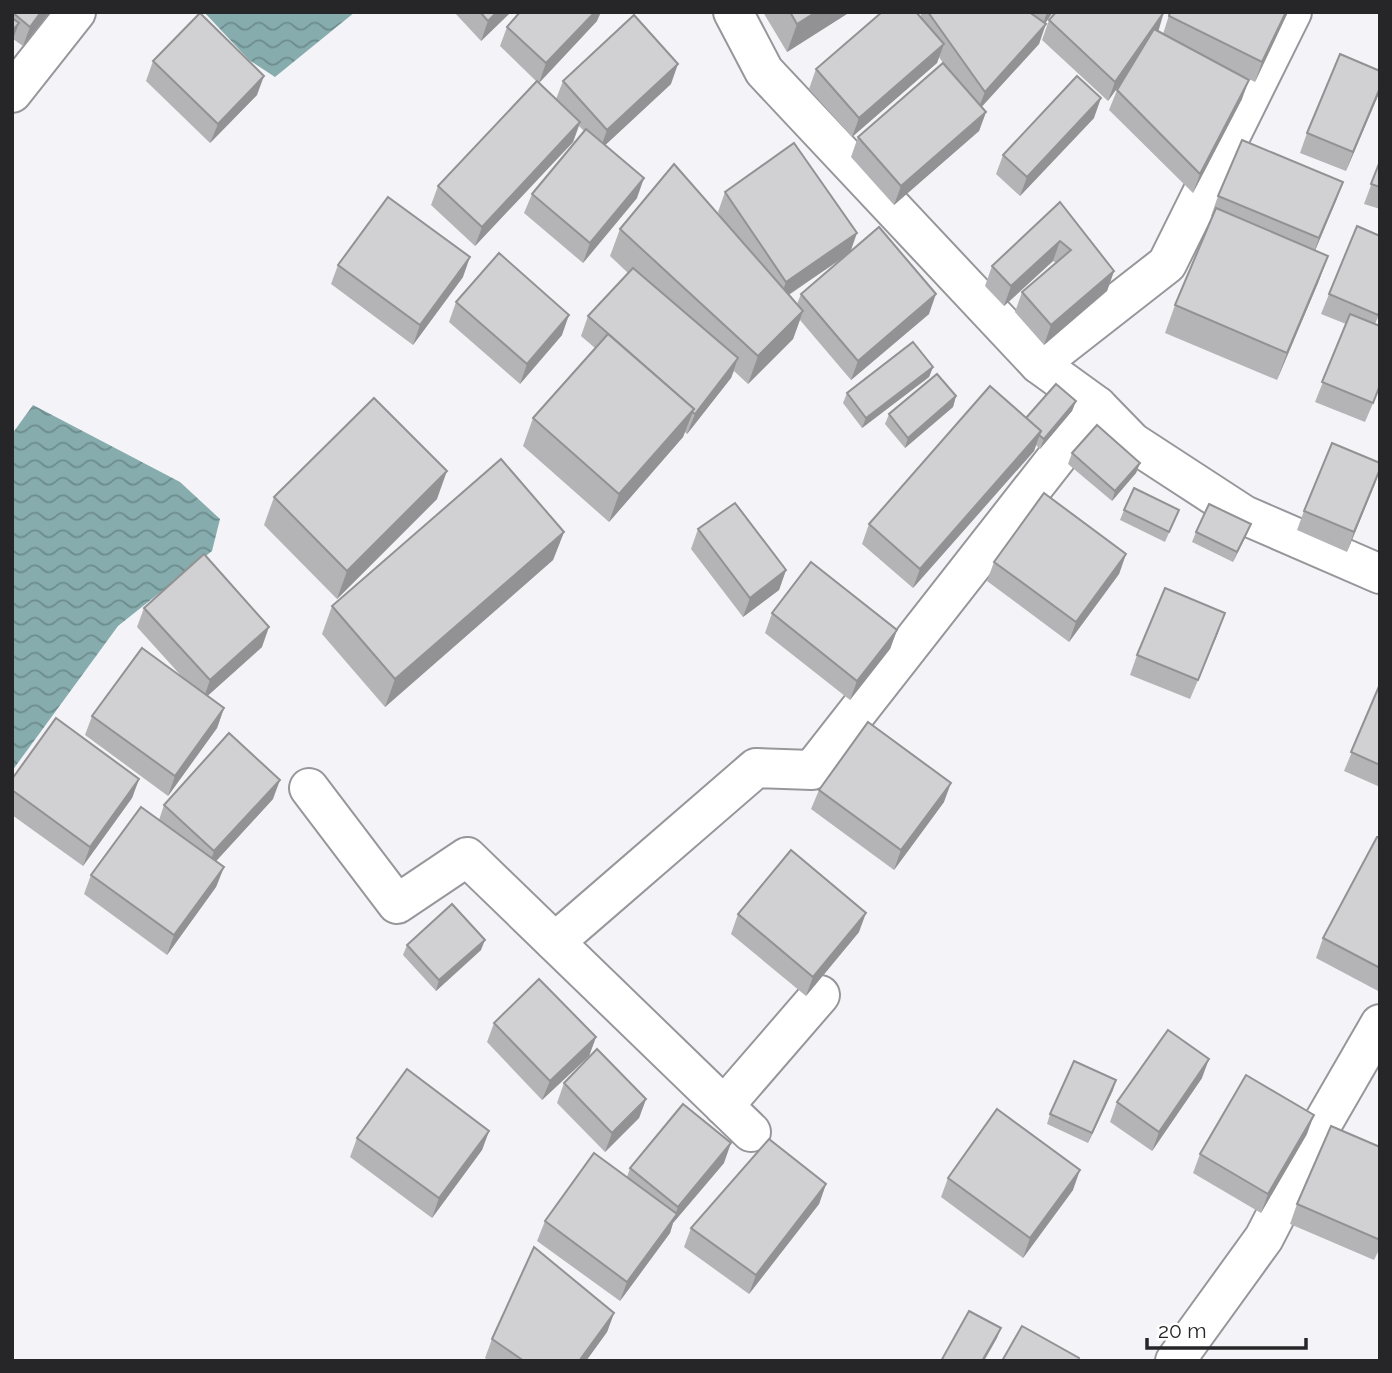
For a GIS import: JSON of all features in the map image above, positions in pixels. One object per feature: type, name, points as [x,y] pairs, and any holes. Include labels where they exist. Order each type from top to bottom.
[{"type":"street","points":[[12,93],[76,12]]},
{"type":"street","points":[[733,12],[764,71],[1039,364],[1097,406],[1132,442],[1244,515],[1380,574]]},
{"type":"street","points":[[1039,364],[1167,264],[1292,12]]},
{"type":"street","points":[[555,942],[756,768],[812,770],[1097,406]]},
{"type":"street","points":[[309,788],[397,904],[467,857],[751,1132]]},
{"type":"street","points":[[724,1106],[820,995]]},
{"type":"street","points":[[1175,1361],[1265,1238],[1324,1121],[1380,1024]]},
{"type":"water","points":[[204,12],[355,12],[275,77],[249,60]]},
{"type":"water","points":[[33,405],[180,482],[220,519],[212,551],[118,626],[12,771],[12,434]]},
{"type":"building","points":[[12,12],[41,12],[30,27]]},
{"type":"building","points":[[480,12],[497,12],[488,21]]},
{"type":"building","points":[[520,12],[595,12],[546,63],[507,27]]},
{"type":"building","points":[[790,12],[816,12],[797,24]]},
{"type":"building","points":[[882,12],[916,12],[944,44],[859,118],[816,69]]},
{"type":"building","points":[[928,12],[1029,12],[1046,24],[985,92]]},
{"type":"building","points":[[1056,12],[1164,12],[1115,82],[1049,20]]},
{"type":"building","points":[[1170,12],[1286,12],[1262,62],[1169,16]]},
{"type":"building","points":[[200,13],[264,76],[218,124],[153,61]]},
{"type":"building","points":[[634,15],[678,64],[607,130],[563,81]]},
{"type":"building","points":[[12,18],[19,23],[12,31]]},
{"type":"building","points":[[1154,29],[1249,80],[1200,174],[1117,90]]},
{"type":"building","points":[[1340,54],[1380,71],[1380,88],[1353,152],[1307,133]]},
{"type":"building","points":[[943,63],[986,112],[901,186],[858,137]]},
{"type":"building","points":[[1077,76],[1101,98],[1027,177],[1003,155]]},
{"type":"building","points":[[537,81],[580,122],[482,227],[438,186]]},
{"type":"building","points":[[586,129],[644,178],[590,243],[532,194]]},
{"type":"building","points":[[1242,140],[1343,182],[1319,238],[1218,196]]},
{"type":"building","points":[[794,143],[857,233],[786,282],[725,192]]},
{"type":"building","points":[[1380,161],[1380,187],[1371,184]]},
{"type":"building","points":[[674,164],[803,311],[758,356],[620,229]]},
{"type":"building","points":[[388,197],[470,257],[420,325],[338,265]]},
{"type":"building","points":[[1060,202],[1114,271],[1051,325],[1022,292],[1071,250],[1060,241],[1011,286],[992,266]]},
{"type":"building","points":[[1216,208],[1328,256],[1287,353],[1175,305]]},
{"type":"building","points":[[1357,226],[1380,236],[1378,315],[1329,294]]},
{"type":"building","points":[[879,227],[936,294],[858,361],[801,294]]},
{"type":"building","points":[[499,253],[569,315],[527,364],[456,302]]},
{"type":"building","points":[[633,268],[738,358],[695,414],[692,412],[694,409],[588,316]]},
{"type":"building","points":[[1350,314],[1380,326],[1380,385],[1373,403],[1322,382]]},
{"type":"building","points":[[608,334],[694,409],[619,494],[533,418]]},
{"type":"building","points":[[913,342],[933,367],[866,418],[847,393]]},
{"type":"building","points":[[937,374],[956,396],[908,438],[889,414]]},
{"type":"building","points":[[1056,384],[1076,401],[1044,439],[1039,435],[1041,431],[1026,418]]},
{"type":"building","points":[[990,386],[1041,431],[920,569],[869,524]]},
{"type":"building","points":[[374,398],[447,471],[347,571],[274,497]]},
{"type":"building","points":[[1097,425],[1140,463],[1115,491],[1072,453]]},
{"type":"building","points":[[1332,443],[1380,463],[1380,469],[1354,532],[1304,511]]},
{"type":"building","points":[[501,459],[564,532],[395,679],[332,606]]},
{"type":"building","points":[[1134,488],[1179,510],[1169,532],[1124,510]]},
{"type":"building","points":[[1044,493],[1126,554],[1076,622],[994,562]]},
{"type":"building","points":[[735,503],[786,570],[750,598],[698,529]]},
{"type":"building","points":[[1209,504],[1251,524],[1237,552],[1196,532]]},
{"type":"building","points":[[204,554],[269,627],[210,680],[144,608]]},
{"type":"building","points":[[811,562],[897,630],[857,681],[772,613]]},
{"type":"building","points":[[1165,588],[1225,613],[1198,680],[1137,655]]},
{"type":"building","points":[[142,648],[224,708],[175,776],[92,716]]},
{"type":"building","points":[[1380,684],[1380,765],[1351,752]]},
{"type":"building","points":[[56,718],[139,779],[90,847],[12,790],[12,779]]},
{"type":"building","points":[[868,722],[951,783],[901,850],[819,790]]},
{"type":"building","points":[[229,733],[280,780],[214,851],[164,805]]},
{"type":"building","points":[[141,807],[224,867],[174,935],[91,875]]},
{"type":"building","points":[[1377,837],[1380,838],[1380,968],[1323,938]]},
{"type":"building","points":[[791,850],[866,913],[813,977],[738,914]]},
{"type":"building","points":[[452,904],[485,940],[439,980],[407,945]]},
{"type":"building","points":[[539,979],[596,1037],[550,1081],[494,1023]]},
{"type":"building","points":[[1168,1030],[1209,1059],[1159,1132],[1117,1102]]},
{"type":"building","points":[[597,1049],[646,1099],[612,1133],[564,1083]]},
{"type":"building","points":[[1074,1061],[1116,1080],[1092,1133],[1050,1114]]},
{"type":"building","points":[[407,1069],[489,1131],[439,1198],[357,1138]]},
{"type":"building","points":[[1246,1075],[1314,1115],[1268,1194],[1200,1154]]},
{"type":"building","points":[[683,1104],[731,1143],[678,1207],[630,1168]]},
{"type":"building","points":[[997,1109],[1080,1170],[1030,1238],[948,1178]]},
{"type":"building","points":[[1331,1126],[1380,1147],[1380,1240],[1297,1204]]},
{"type":"building","points":[[769,1139],[826,1184],[756,1275],[691,1228]]},
{"type":"building","points":[[594,1153],[677,1214],[627,1282],[545,1221]]},
{"type":"building","points":[[534,1247],[614,1313],[579,1361],[524,1361],[492,1339]]},
{"type":"building","points":[[969,1311],[1001,1328],[982,1361],[941,1361]]},
{"type":"building","points":[[1022,1326],[1079,1358],[1078,1361],[1002,1361]]}]
